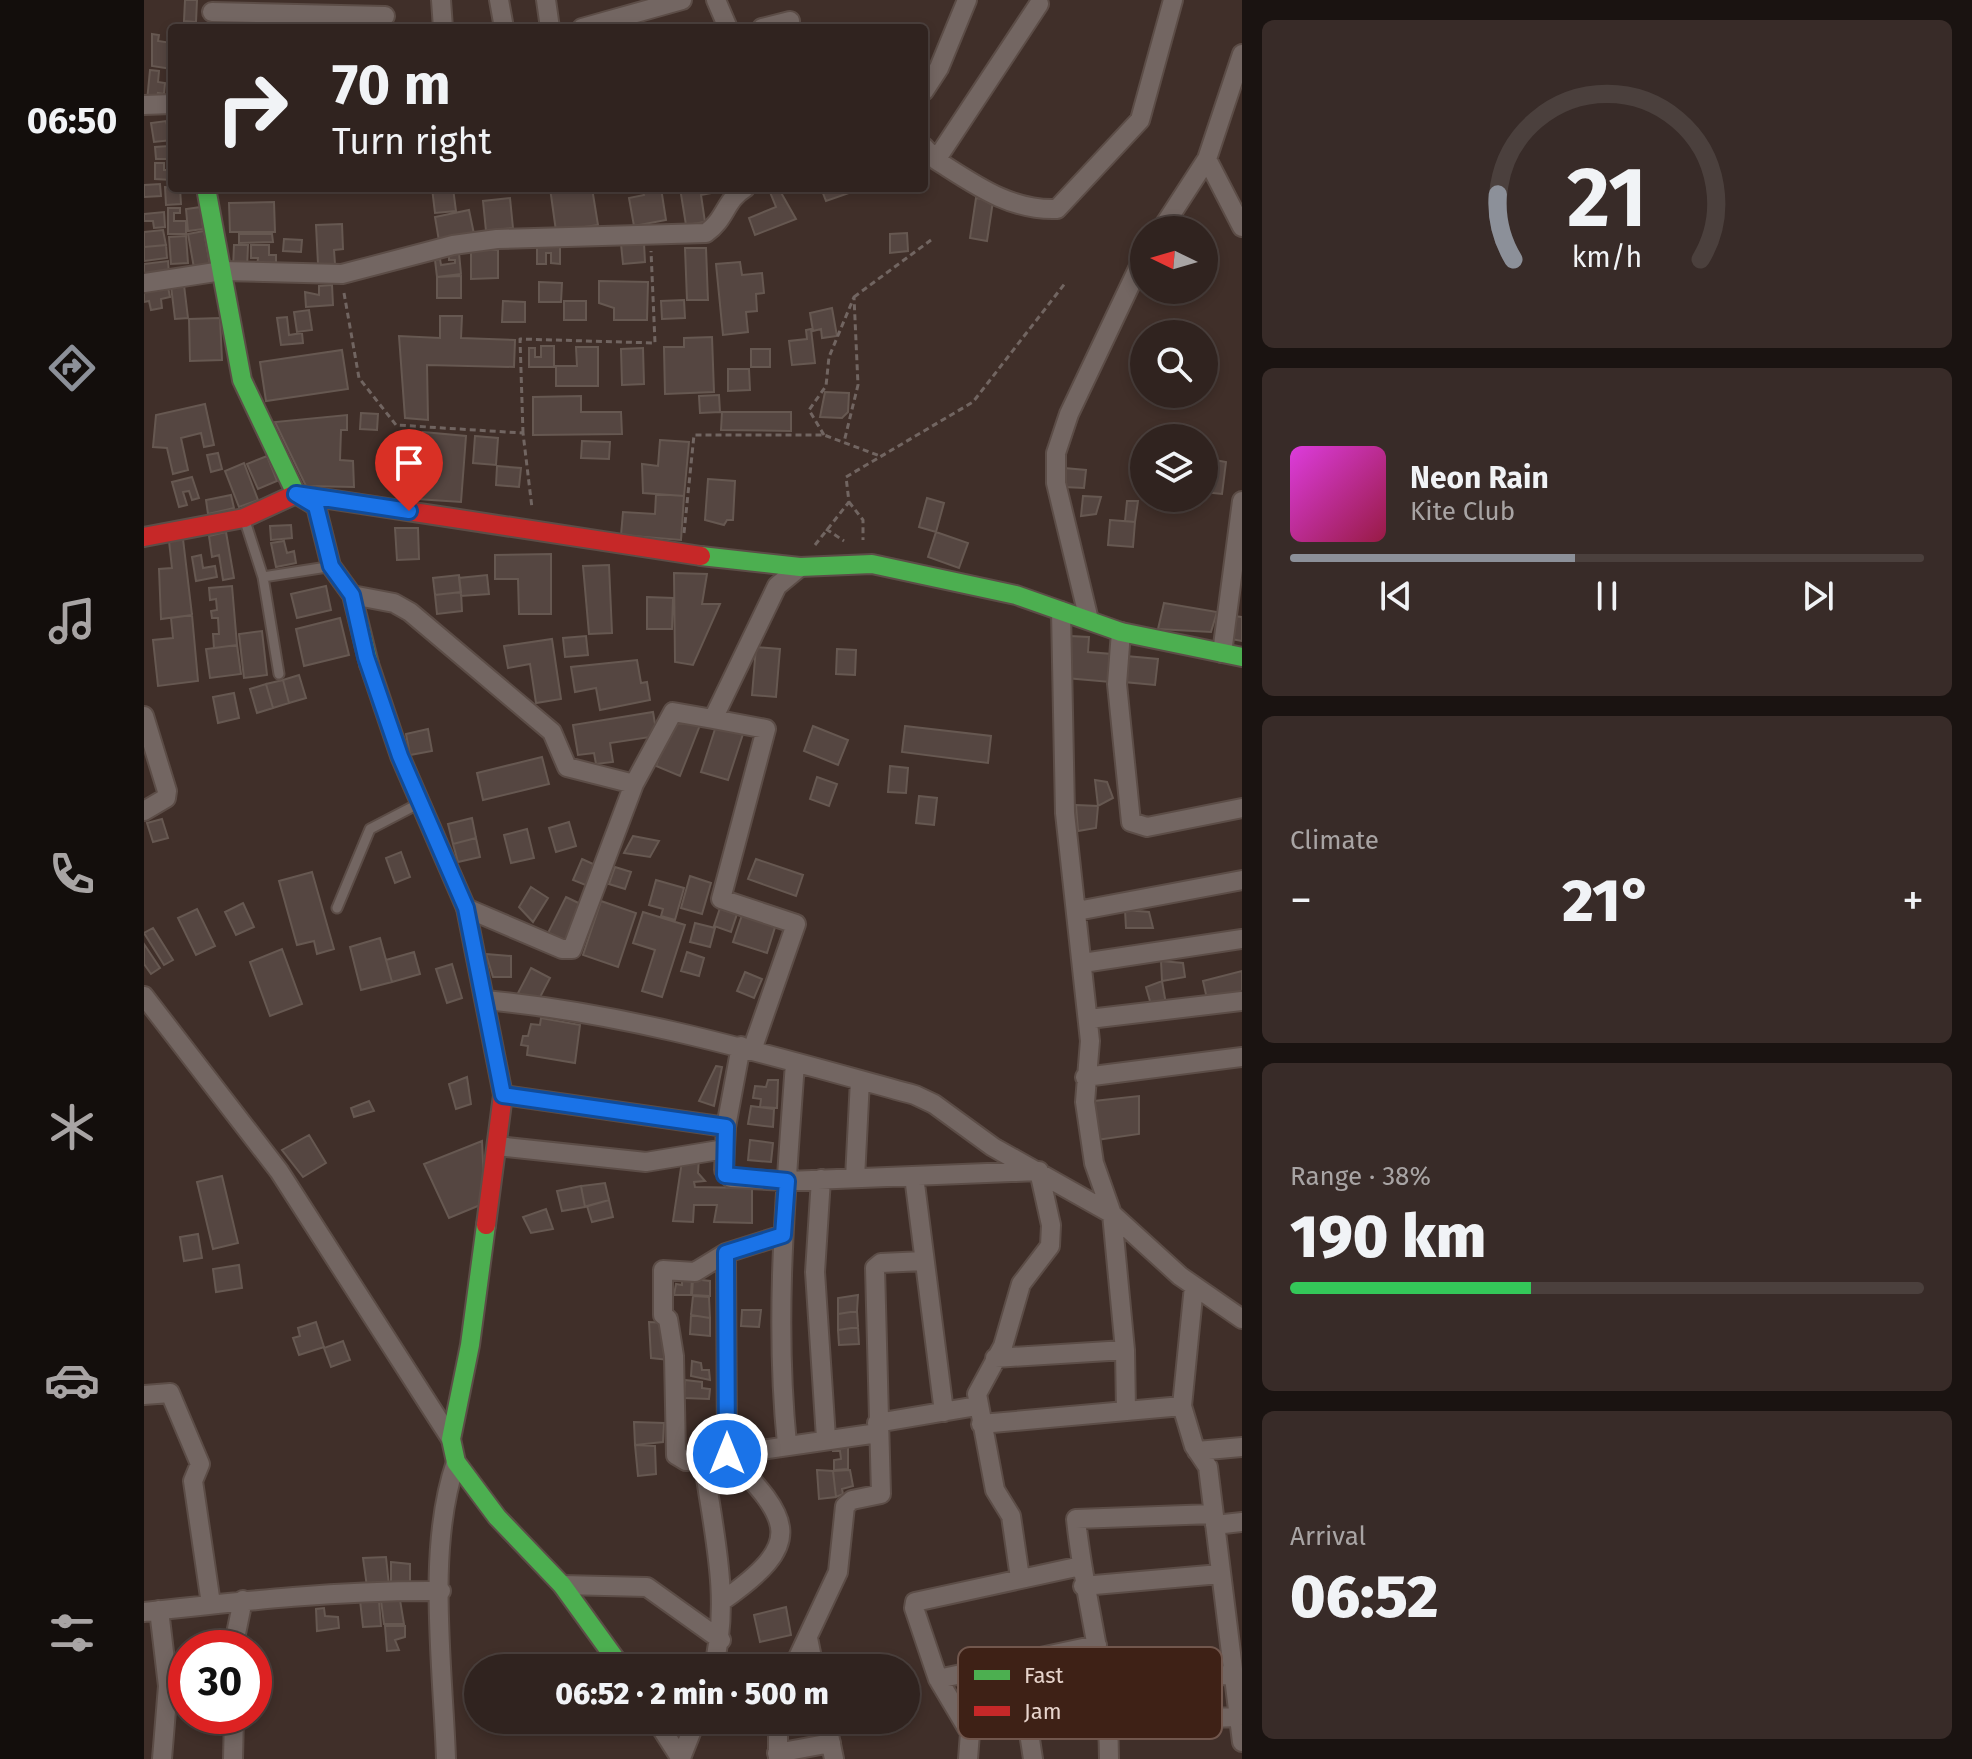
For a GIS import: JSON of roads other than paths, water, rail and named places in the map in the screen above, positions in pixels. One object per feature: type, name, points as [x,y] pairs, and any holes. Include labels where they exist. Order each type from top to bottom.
[{"type":"street","points":[[441,0],[443,24]]},
{"type":"street","points":[[499,0],[503,24]]},
{"type":"street","points":[[546,0],[549,24]]},
{"type":"street","points":[[591,24],[624,9],[682,0]]},
{"type":"street","points":[[716,0],[726,24]]},
{"type":"street","points":[[929,68],[967,0]]},
{"type":"street","points":[[1039,4],[930,153],[993,196],[1037,210],[1057,209],[1140,120],[1173,0]]},
{"type":"street","points":[[212,13],[385,16]]},
{"type":"street","points":[[778,24],[790,21]]},
{"type":"street","points":[[1170,216],[1207,159],[1242,54]]},
{"type":"street","points":[[144,105],[168,104]]},
{"type":"street","points":[[1207,159],[1242,227]]},
{"type":"street","points":[[207,192],[242,380],[296,494],[316,506],[331,566],[352,595],[366,657],[400,756],[466,908],[476,969],[485,1000],[503,1095],[470,1345],[451,1439]]},
{"type":"street","points":[[144,283],[222,271],[342,274],[453,245],[497,239],[706,233],[721,223],[732,196],[738,192]]},
{"type":"street","points":[[1089,620],[1056,483],[1056,453],[1069,414],[1130,285]]},
{"type":"street","points":[[144,537],[244,518],[296,494],[682,554],[800,567],[872,564],[1016,595],[1121,632],[1242,657]]},
{"type":"street","points":[[1222,653],[1242,501]]},
{"type":"street","points":[[713,719],[777,586],[800,567]]},
{"type":"street","points":[[352,595],[394,603],[410,612],[552,732],[567,767],[634,784]]},
{"type":"street","points":[[1061,611],[1065,813],[1089,1019],[1090,1041],[1085,1077],[1089,1141],[1112,1214],[1125,1350],[1126,1411]]},
{"type":"street","points":[[1121,632],[1117,684],[1131,822],[1147,827],[1242,808]]},
{"type":"street","points":[[466,908],[562,949],[572,949],[634,784],[673,712],[766,729],[721,899],[796,924],[746,1048],[726,1127],[724,1170],[731,1178],[787,1181],[1039,1171]]},
{"type":"street","points":[[144,716],[167,795],[144,811]]},
{"type":"street","points":[[1077,911],[1242,880]]},
{"type":"street","points":[[1083,963],[1242,939]]},
{"type":"street","points":[[144,996],[279,1171],[451,1439],[456,1462],[497,1517],[562,1585],[612,1654]]},
{"type":"street","points":[[485,1000],[614,1016],[746,1048],[934,1104],[993,1147],[1112,1214],[1194,1286],[1242,1319]]},
{"type":"street","points":[[1089,1019],[1242,1001]]},
{"type":"street","points":[[1085,1077],[1242,1057]]},
{"type":"street","points":[[787,1444],[781,1384],[783,1235],[795,1063]]},
{"type":"street","points":[[855,1178],[860,1080]]},
{"type":"street","points":[[503,1095],[726,1127]]},
{"type":"street","points":[[497,1146],[646,1162],[725,1149]]},
{"type":"street","points":[[1020,1578],[1011,1516],[995,1490],[977,1394],[1003,1346],[1021,1284],[1050,1246],[1051,1225],[1039,1171]]},
{"type":"street","points":[[914,1176],[944,1412]]},
{"type":"street","points":[[821,1179],[815,1272],[826,1438]]},
{"type":"street","points":[[783,1235],[726,1253],[695,1272],[663,1270],[663,1315],[668,1319],[674,1356],[676,1455],[686,1461],[826,1438],[944,1412],[979,1415],[1126,1411],[1182,1406]]},
{"type":"street","points":[[722,1601],[775,1557],[781,1535],[781,1526],[772,1507],[727,1454],[726,1253]]},
{"type":"street","points":[[800,1654],[838,1572],[845,1506],[852,1500],[881,1494],[875,1268],[881,1263],[924,1261]]},
{"type":"street","points":[[1194,1286],[1182,1406],[1197,1451],[1208,1467],[1242,1742]]},
{"type":"street","points":[[995,1358],[1125,1350]]},
{"type":"street","points":[[144,1395],[170,1393],[200,1464],[193,1481],[211,1604]]},
{"type":"street","points":[[1197,1451],[1242,1447]]},
{"type":"street","points":[[703,1457],[722,1601],[721,1640],[717,1654]]},
{"type":"street","points":[[446,1759],[441,1591],[444,1502],[456,1462]]},
{"type":"street","points":[[1088,1647],[1097,1645],[1083,1586],[1078,1518],[1242,1522]]},
{"type":"street","points":[[958,1712],[938,1679],[914,1608],[915,1602],[1081,1566]]},
{"type":"street","points":[[1083,1586],[1220,1574]]},
{"type":"street","points":[[562,1585],[647,1587],[721,1640]]},
{"type":"street","points":[[162,1759],[168,1686],[152,1611],[243,1600],[375,1590],[441,1591]]},
{"type":"street","points":[[237,1630],[243,1600]]},
{"type":"street","points":[[808,1638],[811,1654]]},
{"type":"street","points":[[938,1679],[958,1675]]},
{"type":"street","points":[[1222,1675],[1232,1675]]},
{"type":"street","points":[[1222,1718],[1237,1717]]},
{"type":"street","points":[[233,1759],[234,1734]]},
{"type":"street","points":[[665,1734],[681,1759]]},
{"type":"street","points":[[681,1759],[691,1734]]},
{"type":"street","points":[[778,1734],[778,1756],[832,1751]]},
{"type":"street","points":[[968,1759],[970,1739]]},
{"type":"street","points":[[1030,1739],[1033,1759]]},
{"type":"lane","points":[[244,518],[263,577],[279,674]]},
{"type":"lane","points":[[263,577],[331,566]]},
{"type":"lane","points":[[337,908],[370,829],[421,802]]}]
